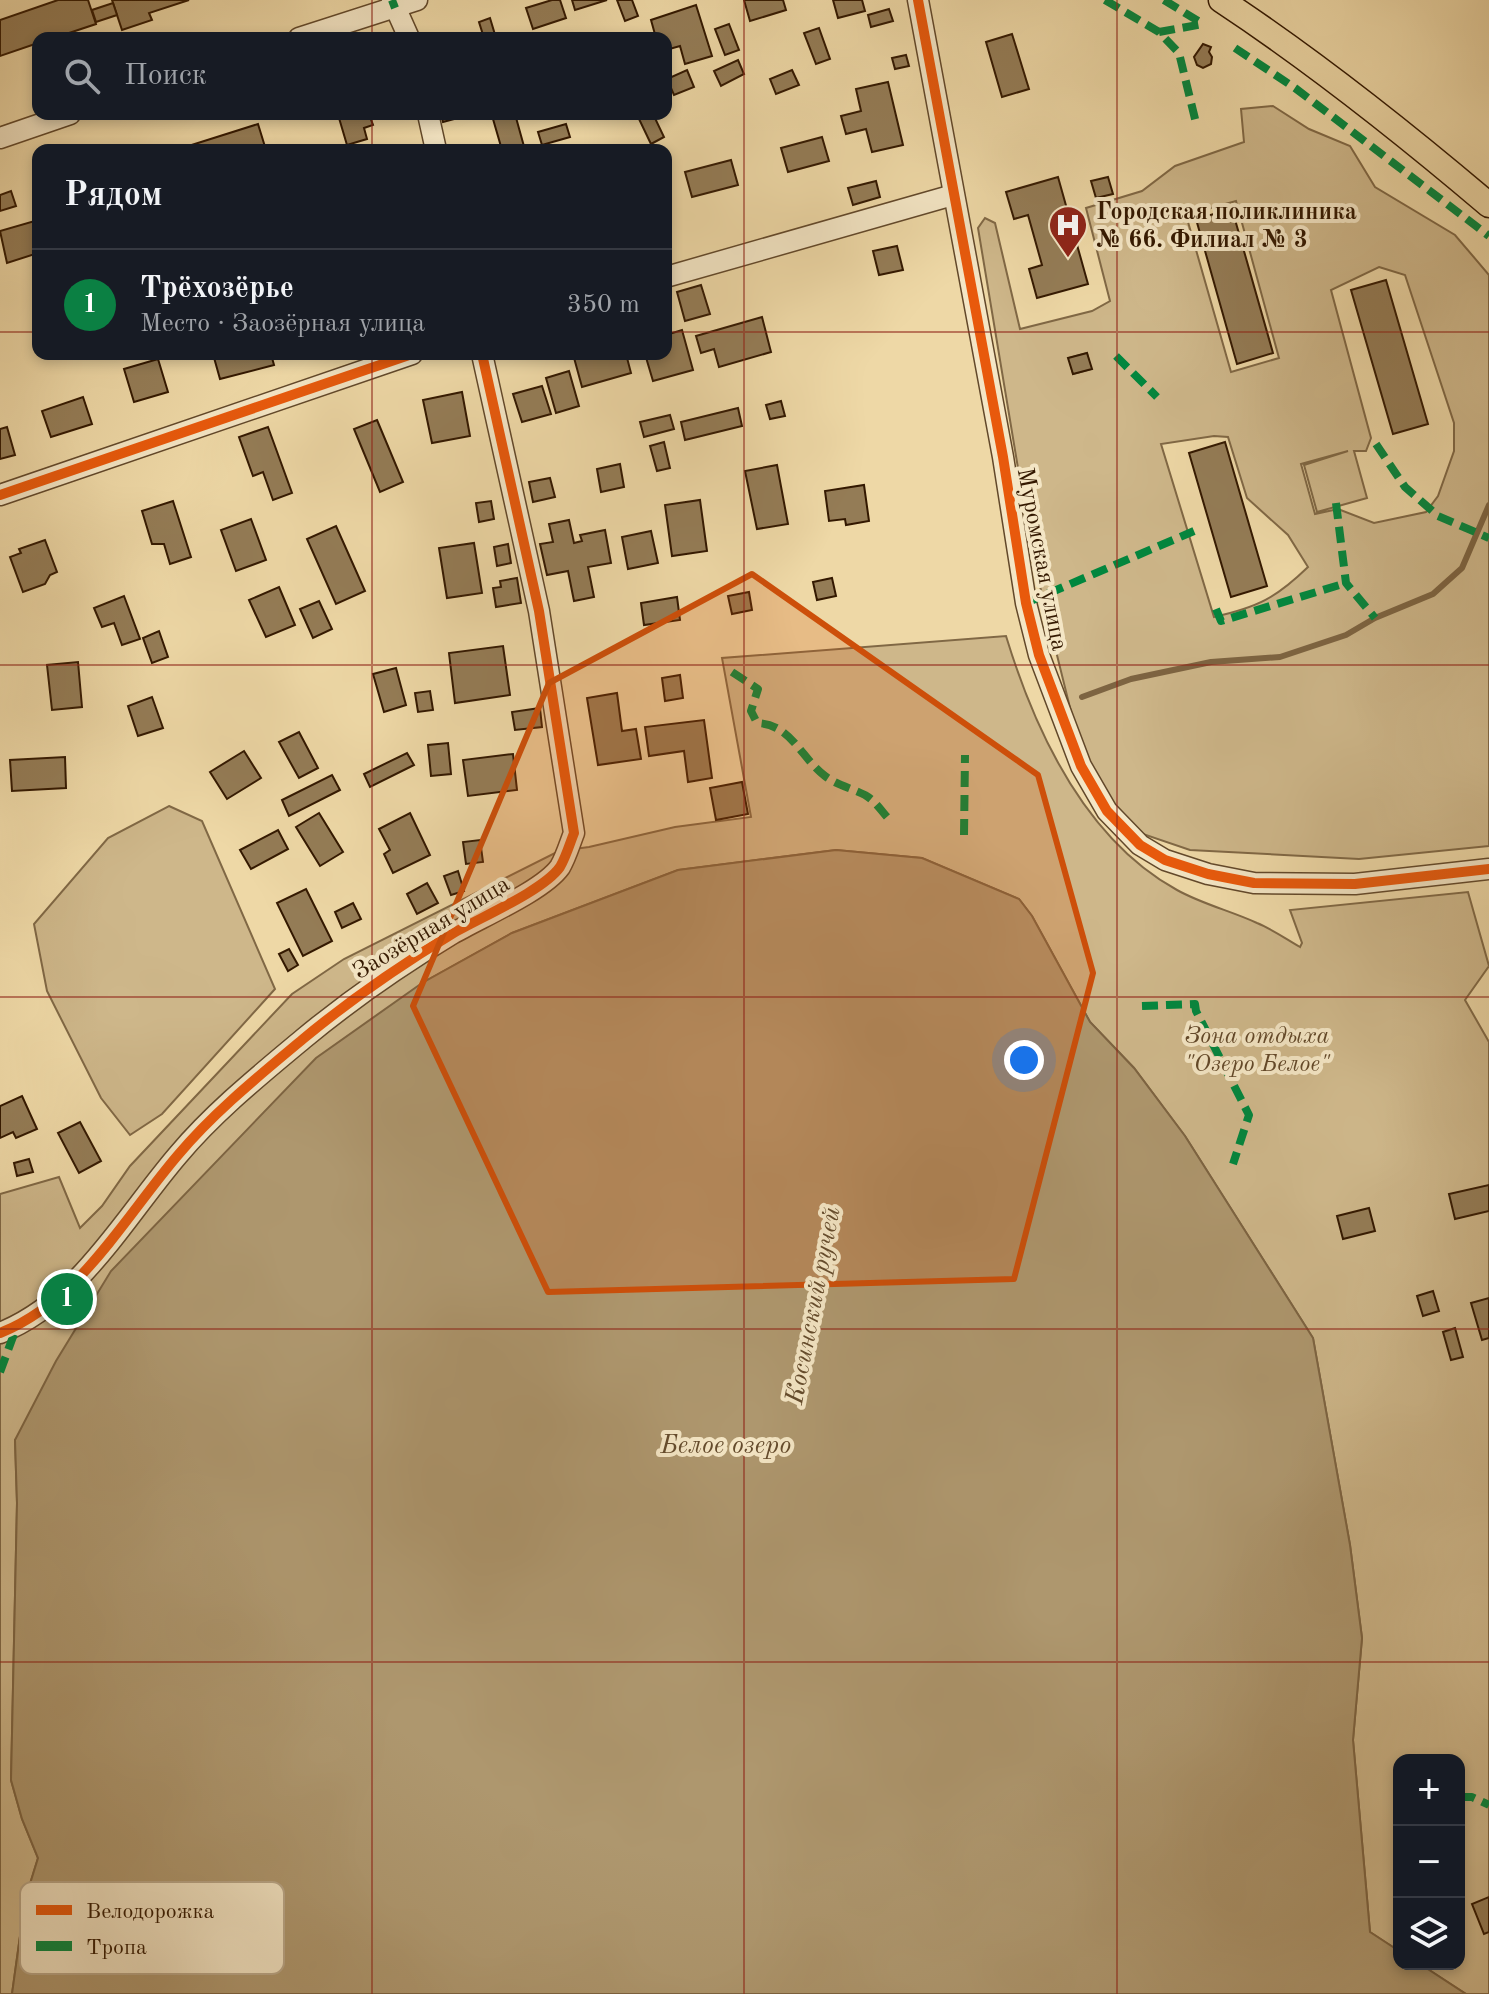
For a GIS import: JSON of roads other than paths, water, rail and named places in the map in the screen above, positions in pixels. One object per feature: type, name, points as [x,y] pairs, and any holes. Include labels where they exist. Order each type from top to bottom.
[{"type":"main road","points":[[1221,0],[1349,91],[1489,205]]},
{"type":"street","points":[[316,32],[394,4],[417,0]]},
{"type":"street","name":"Муромская улица","points":[[918,0],[1032,629],[1081,766],[1107,811],[1140,845],[1165,860],[1208,874],[1254,883],[1355,884],[1489,869]]},
{"type":"street","points":[[394,4],[406,32]]},
{"type":"street","points":[[0,138],[52,120]]},
{"type":"street","points":[[429,120],[435,144]]},
{"type":"street","points":[[672,275],[953,195]]},
{"type":"street","points":[[0,495],[394,360]]},
{"type":"street","name":"Заозёрная улица","points":[[0,1333],[23,1324],[55,1303],[180,1152],[255,1079],[358,994],[452,934],[537,886],[560,867],[574,833],[539,611],[483,360]]},
{"type":"water","name":"Белое озеро","points":[[836,850],[922,858],[1019,899],[1032,916],[1090,1022],[1134,1068],[1185,1136],[1313,1338],[1350,1545],[1362,1638],[1353,1740],[1370,1932],[1393,1947],[1393,1970],[1429,1970],[1466,1994],[12,1994],[20,1936],[20,1974],[284,1974],[284,1882],[31,1882],[38,1858],[11,1780],[17,1503],[15,1440],[56,1361],[111,1271],[316,1058],[422,983],[512,933],[678,870]]},
{"type":"waterway","name":"Косинский ручей","points":[[1082,697],[1131,679],[1211,662],[1280,657],[1346,635],[1375,618],[1433,594],[1462,568],[1489,505]]},
{"type":"place","name":"Городская поликлиника № 66. Филиал № 3","points":[[1068,259]]},
{"type":"place","name":"Трёхозёрье","points":[[67,1299]]},
{"type":"park label","name":"Зона отдыха \"Озеро Белое\"","points":[[1257,1049]]}]
